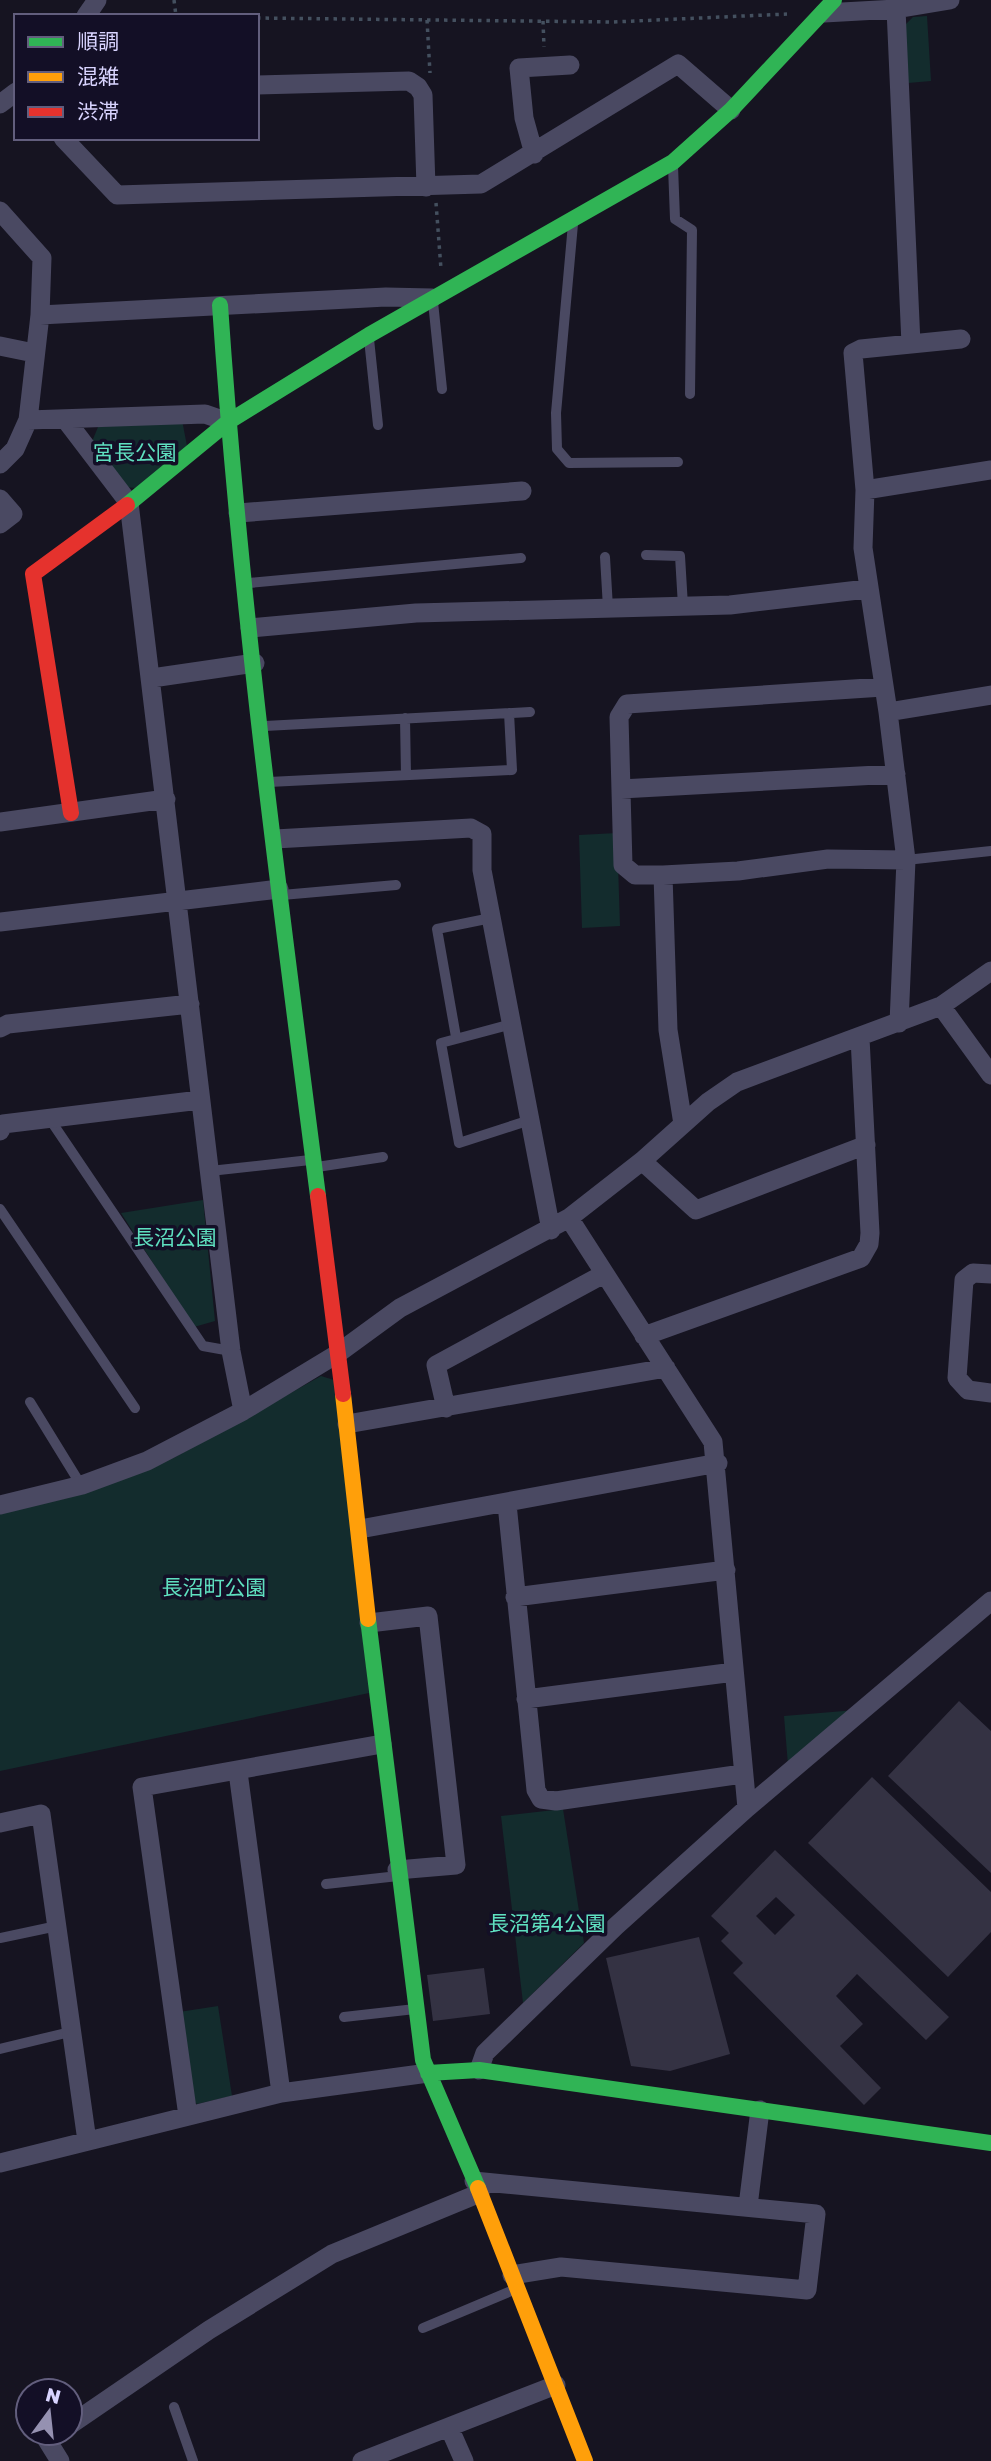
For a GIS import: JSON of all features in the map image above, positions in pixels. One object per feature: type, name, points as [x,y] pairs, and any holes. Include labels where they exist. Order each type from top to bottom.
[{"type":"street","points":[[71,813],[33,574],[129,503],[228,422],[369,335],[673,162],[731,110],[829,6],[896,9],[950,0]]},
{"type":"street","points":[[896,9],[911,344]]},
{"type":"street","points":[[65,140],[117,195],[481,184],[678,64],[731,110]]},
{"type":"street","points":[[534,154],[524,118],[519,68],[570,65]]},
{"type":"street","points":[[259,85],[409,81],[418,87],[423,95],[431,186]]},
{"type":"street","points":[[0,211],[41,258],[40,315],[28,420],[15,449],[0,464]]},
{"type":"street","points":[[40,315],[438,295]]},
{"type":"street","points":[[220,305],[228,422],[279,892],[360,1529],[382,1744],[423,2060],[477,2187],[586,2461]]},
{"type":"street","points":[[899,1023],[906,860],[888,712],[867,589],[863,548],[865,490],[853,353],[861,349],[961,339]]},
{"type":"street","points":[[0,346],[34,353]]},
{"type":"street","points":[[28,420],[205,414],[228,422]]},
{"type":"street","points":[[65,419],[129,503],[232,1351],[243,1411]]},
{"type":"street","points":[[865,490],[991,470]]},
{"type":"street","points":[[238,513],[522,491]]},
{"type":"street","points":[[0,499],[13,514],[0,524]]},
{"type":"street","points":[[250,628],[416,613],[730,605],[867,589]]},
{"type":"street","points":[[152,678],[255,663]]},
{"type":"street","points":[[883,687],[627,704],[619,717],[623,865],[635,874],[663,875],[738,871],[828,859],[906,860]]},
{"type":"street","points":[[888,712],[990,700]]},
{"type":"street","points":[[621,789],[896,774]]},
{"type":"street","points":[[0,822],[166,799]]},
{"type":"street","points":[[275,839],[479,830],[482,834],[482,870],[551,1230]]},
{"type":"street","points":[[663,875],[668,1030],[683,1124]]},
{"type":"street","points":[[0,922],[279,892]]},
{"type":"street","points":[[0,1505],[82,1486],[147,1461],[243,1411],[337,1354],[400,1308],[551,1230],[642,1161],[708,1102],[737,1082],[941,1006],[991,971]]},
{"type":"street","points":[[0,1028],[8,1024],[190,1004]]},
{"type":"street","points":[[941,1006],[991,1075]]},
{"type":"street","points":[[644,1336],[861,1258],[866,1252],[870,1233],[860,1038]]},
{"type":"street","points":[[1,1123],[201,1100]]},
{"type":"street","points":[[642,1161],[696,1210],[866,1145]]},
{"type":"street","points":[[569,1218],[708,1431],[718,1463],[742,1774],[747,1808]]},
{"type":"street","points":[[991,1274],[972,1273],[964,1280],[957,1378],[968,1390],[991,1393]]},
{"type":"street","points":[[446,1408],[436,1365],[604,1274]]},
{"type":"street","points":[[347,1424],[666,1368]]},
{"type":"street","points":[[360,1529],[718,1463]]},
{"type":"street","points":[[507,1504],[536,1790],[541,1799],[556,1801],[742,1774]]},
{"type":"street","points":[[515,1597],[726,1570]]},
{"type":"street","points":[[479,2070],[485,2053],[588,1953],[747,1808],[991,1601]]},
{"type":"street","points":[[369,1623],[428,1616],[456,1865],[398,1873]]},
{"type":"street","points":[[526,1699],[734,1672]]},
{"type":"street","points":[[188,2116],[142,1787],[238,1772],[382,1744]]},
{"type":"street","points":[[238,1772],[281,2093]]},
{"type":"street","points":[[0,1823],[41,1814],[87,2141]]},
{"type":"street","points":[[0,2163],[281,2093],[451,2069],[479,2070],[991,2143]]},
{"type":"street","points":[[748,2206],[760,2110]]},
{"type":"street","points":[[84,2415],[209,2330],[332,2254],[477,2187],[748,2206],[816,2214],[807,2290],[561,2267],[515,2281]]},
{"type":"street","points":[[362,2461],[556,2385]]},
{"type":"street","points":[[449,2427],[464,2461]]},
{"type":"lane","points":[[673,162],[675,219],[692,230],[690,394]]},
{"type":"lane","points":[[573,220],[556,413],[557,449],[569,463],[678,462]]},
{"type":"lane","points":[[438,295],[442,389]]},
{"type":"lane","points":[[369,335],[378,425]]},
{"type":"lane","points":[[646,555],[680,556],[683,606]]},
{"type":"lane","points":[[605,557],[608,608]]},
{"type":"lane","points":[[245,583],[521,558]]},
{"type":"lane","points":[[261,726],[530,712]]},
{"type":"lane","points":[[268,782],[512,770],[509,713]]},
{"type":"lane","points":[[405,719],[406,775]]},
{"type":"lane","points":[[906,860],[991,851]]},
{"type":"lane","points":[[279,892],[396,885]]},
{"type":"lane","points":[[456,1037],[437,929],[491,918]]},
{"type":"lane","points":[[512,1024],[441,1043],[459,1143],[530,1121]]},
{"type":"lane","points":[[49,1118],[203,1346],[232,1351]]},
{"type":"lane","points":[[210,1171],[383,1157]]},
{"type":"lane","points":[[0,1209],[135,1408]]},
{"type":"lane","points":[[30,1402],[82,1486]]},
{"type":"lane","points":[[326,1884],[398,1873]]},
{"type":"lane","points":[[0,1938],[57,1926]]},
{"type":"lane","points":[[344,2017],[415,2009]]},
{"type":"lane","points":[[0,2049],[71,2032]]},
{"type":"lane","points":[[423,2329],[515,2281]]},
{"type":"lane","points":[[174,2407],[193,2461]]},
{"type":"path","points":[[259,18],[613,22],[829,6]]},
{"type":"path","points":[[543,21],[546,66]]},
{"type":"path","points":[[431,186],[438,295]]},
{"type":"green space","points":[[927,16],[931,81],[908,83],[904,26],[913,17]]},
{"type":"green space","name":"宮長公園","points":[[182,420],[187,446],[136,488],[124,487],[91,444],[98,427]]},
{"type":"green space","points":[[617,833],[620,926],[582,928],[579,835]]},
{"type":"green space","name":"長沼公園","points":[[203,1200],[215,1321],[194,1327],[121,1213]]},
{"type":"green space","name":"長沼町公園","points":[[321,1376],[334,1380],[369,1693],[0,1771],[0,1512],[68,1498],[175,1457]]},
{"type":"green space","points":[[856,1710],[788,1765],[784,1716]]},
{"type":"green space","name":"長沼第4公園","points":[[563,1809],[584,1943],[523,2003],[501,1816]]},
{"type":"green space","points":[[218,2006],[232,2096],[197,2104],[191,2098],[179,2012]]},
{"type":"building","points":[[959,1701],[991,1731],[991,1873],[888,1776]]},
{"type":"building","points":[[872,1777],[991,1892],[991,1932],[948,1977],[808,1843]]},
{"type":"building","points":[[775,1850],[949,2017],[926,2040],[857,1974],[836,1996],[863,2024],[840,2046],[881,2088],[864,2105],[733,1973],[743,1963],[721,1941],[729,1933],[711,1916]],"holes":[[[776,1897],[795,1915],[775,1935],[756,1916]]]},
{"type":"building","points":[[699,1937],[730,2054],[670,2071],[631,2066],[606,1958]]},
{"type":"building","points":[[484,1968],[490,2014],[433,2021],[427,1975]]},
{"type":"traffic: fast","points":[[127,505],[228,422],[369,335],[673,162],[731,110],[834,0]]},
{"type":"traffic: fast","points":[[220,305],[250,640],[318,1196]]},
{"type":"traffic: fast","points":[[368,1619],[423,2060],[478,2188]]},
{"type":"traffic: fast","points":[[428,2073],[479,2070],[991,2143]]},
{"type":"traffic: slow","points":[[343,1394],[368,1619]]},
{"type":"traffic: slow","points":[[478,2188],[585,2461]]},
{"type":"traffic: jam","points":[[71,813],[33,574],[127,505]]},
{"type":"traffic: jam","points":[[318,1196],[343,1394]]}]
